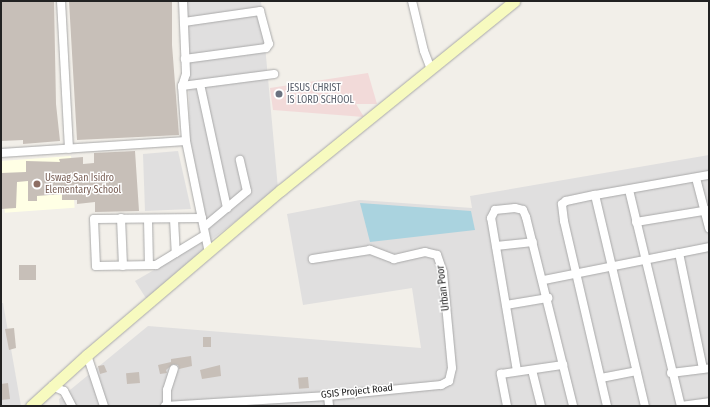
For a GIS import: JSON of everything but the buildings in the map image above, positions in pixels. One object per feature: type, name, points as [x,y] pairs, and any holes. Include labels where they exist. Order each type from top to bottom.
[{"type":"street","points":[[61,1],[69,149]]},
{"type":"street","points":[[183,1],[185,59],[182,86],[186,141],[209,252]]},
{"type":"street","points":[[412,1],[424,51],[431,69]]},
{"type":"street","points":[[31,406],[87,355],[281,190],[514,1]]},
{"type":"street","points":[[184,22],[260,11],[269,44],[266,48],[185,59]]},
{"type":"street","points":[[182,86],[274,74]]},
{"type":"street","points":[[200,84],[227,208]]},
{"type":"street","points":[[1,153],[186,141]]},
{"type":"street","points":[[202,218],[94,219],[96,266],[156,265],[176,252],[204,231],[247,191],[240,160]]},
{"type":"street","points":[[608,406],[562,204],[566,201],[595,195],[709,175]]},
{"type":"street","points":[[696,178],[707,211],[709,228]]},
{"type":"street","points":[[629,190],[671,374],[681,406],[709,402]]},
{"type":"street","points":[[595,195],[645,406]]},
{"type":"street","points":[[517,371],[491,218],[497,210],[523,210],[544,280],[573,406]]},
{"type":"street","points":[[636,222],[707,211]]},
{"type":"street","points":[[121,218],[123,266]]},
{"type":"street","points":[[148,219],[149,266]]},
{"type":"street","points":[[174,219],[176,252]]},
{"type":"street","points":[[496,246],[533,242]]},
{"type":"street","points":[[544,280],[612,265],[709,247]]},
{"type":"street","name":"Urban Poor","points":[[313,259],[370,250],[394,259],[425,252],[437,255],[443,272],[452,378]]},
{"type":"street","points":[[671,374],[706,368],[679,253]]},
{"type":"street","points":[[506,304],[548,298]]},
{"type":"street","points":[[87,355],[104,406]]},
{"type":"street","points":[[507,406],[501,375],[517,371],[563,365]]},
{"type":"street","points":[[166,406],[167,390],[174,369]]},
{"type":"street","points":[[532,370],[541,406]]},
{"type":"street","points":[[601,378],[636,371]]},
{"type":"street","name":"GSIS Project Road","points":[[166,406],[328,396],[388,388],[441,385],[452,378]]},
{"type":"street","points":[[52,386],[64,391],[72,406]]},
{"type":"street","points":[[328,396],[329,406]]},
{"type":"shaded area","points":[[186,1],[261,1],[278,189],[211,240],[190,140]]},
{"type":"shaded area","points":[[368,73],[377,104],[356,104],[364,117],[273,110],[270,88]]},
{"type":"shaded area","points":[[178,151],[191,209],[145,211],[143,154]]},
{"type":"shaded area","points":[[709,155],[709,406],[60,406],[59,399],[148,326],[421,348],[412,288],[303,305],[287,214],[360,200],[472,208],[470,196]]},
{"type":"shaded area","name":"Uswag San Isidro Elementary School","points":[[71,156],[75,208],[5,213],[1,161]]},
{"type":"shaded area","points":[[204,241],[206,251],[149,303],[135,281]]},
{"type":"shaded area","points":[[1,303],[3,303],[21,406],[1,406]]},
{"type":"water","points":[[360,203],[471,211],[475,230],[370,242]]},
{"type":"place","name":"JESUS CHRIST IS LORD SCHOOL","points":[[279,94]]},
{"type":"place","name":"Uswag San Isidro Elementary School","points":[[37,184]]}]
